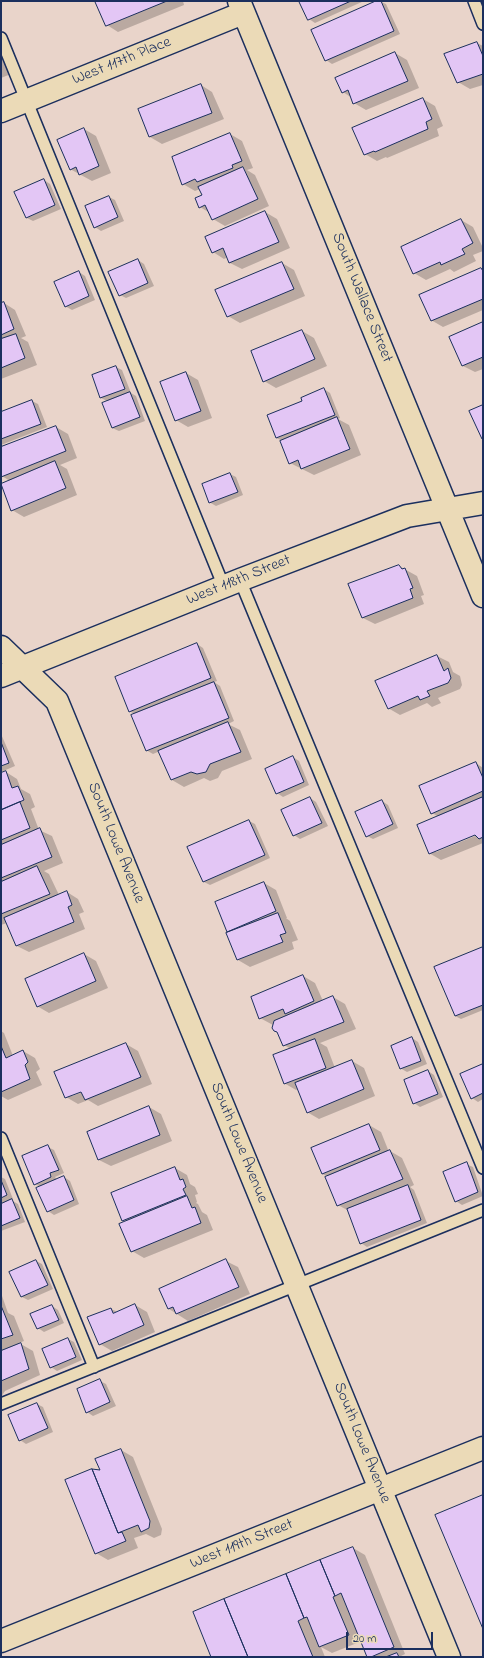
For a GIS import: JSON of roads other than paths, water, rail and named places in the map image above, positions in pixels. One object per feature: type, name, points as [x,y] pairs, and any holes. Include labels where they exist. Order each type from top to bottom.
[{"type":"street","name":"West 117th Place","points":[[1,111],[241,7]]},
{"type":"street","name":"South Wallace Street","points":[[241,7],[483,596]]},
{"type":"street","name":"West 118th Street","points":[[1,676],[232,583],[407,516],[483,503]]},
{"type":"street","name":"South Lowe Avenue","points":[[1,647],[57,701],[449,1657]]},
{"type":"street","name":"West 119th Street","points":[[1,1641],[483,1448]]},
{"type":"lane","points":[[474,1],[483,24]]},
{"type":"lane","points":[[1,38],[232,583],[483,1168]]},
{"type":"lane","points":[[1,1138],[94,1367]]},
{"type":"lane","points":[[1,1404],[483,1210]]}]
